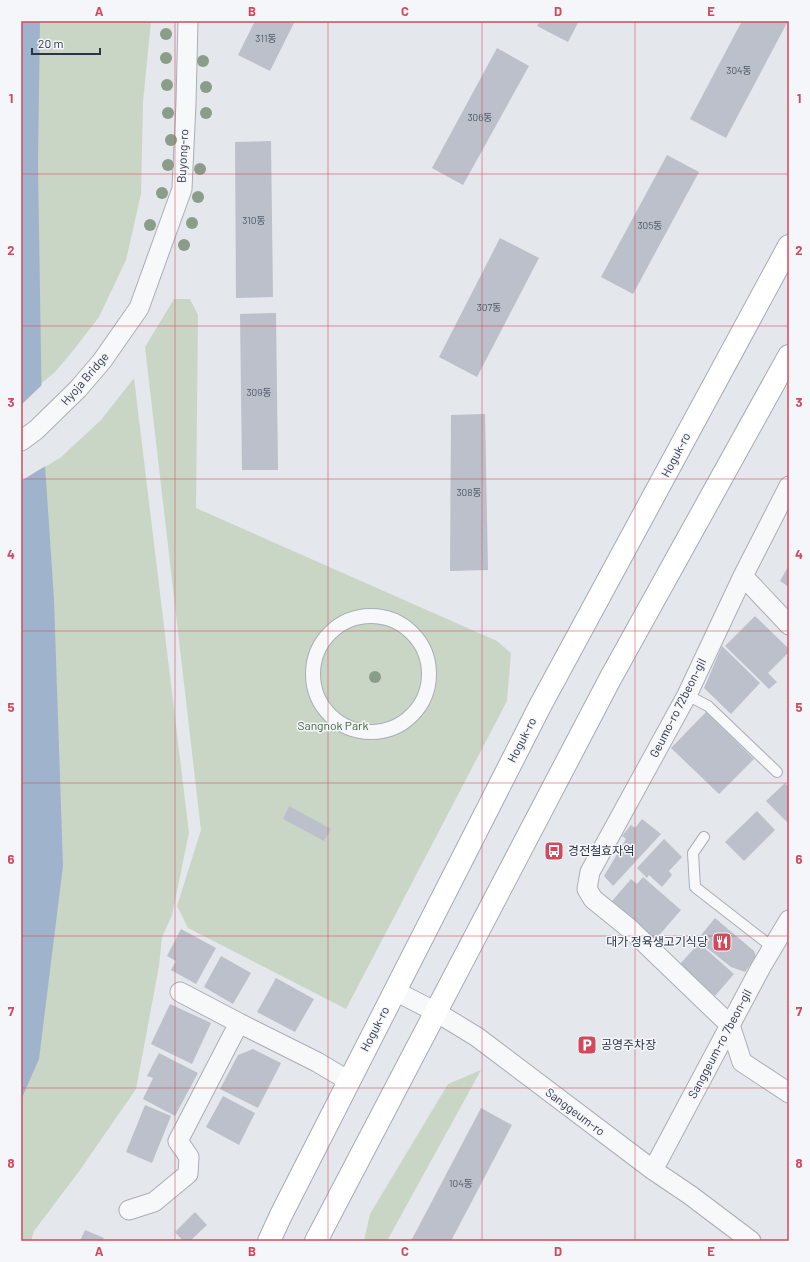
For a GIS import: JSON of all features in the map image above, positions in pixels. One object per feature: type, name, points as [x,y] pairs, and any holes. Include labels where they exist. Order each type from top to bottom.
[{"type":"main road","name":"Hoguk-ro","points":[[269,1241],[540,706],[789,246]]},
{"type":"main road","points":[[316,1241],[610,679],[789,356]]},
{"type":"street","name":"Buyong-ro","points":[[139,308],[182,189],[188,21]]},
{"type":"street","name":"Hyoja Bridge","points":[[21,441],[36,430],[78,389],[123,333],[139,308]]},
{"type":"street","name":"Geumo-ro 72beon-gil","points":[[730,1025],[630,929],[593,899],[587,889],[590,872],[687,695],[789,486]]},
{"type":"street","points":[[744,576],[789,625]]},
{"type":"street","points":[[372,615],[398,621],[418,638],[425,650],[429,663],[430,676],[427,690],[422,702],[414,713],[404,722],[381,732],[355,731],[343,726],[333,718],[324,709],[318,698],[312,673],[318,648],[325,637],[334,628],[345,621],[358,616],[372,615]]},
{"type":"street","name":"Sanggeum-ro 7beon-gil","points":[[652,1170],[772,947],[787,928]]},
{"type":"street","name":"Sanggeum-ro","points":[[395,991],[436,1012],[477,1037],[652,1170],[751,1241]]},
{"type":"street","points":[[180,992],[318,1062],[349,1081]]},
{"type":"street","points":[[129,1210],[154,1202],[188,1174],[189,1157],[178,1141],[239,1023]]},
{"type":"street","points":[[730,1025],[742,1062],[789,1093]]},
{"type":"lane","points":[[687,695],[708,706],[777,772]]},
{"type":"lane","points":[[704,836],[693,853],[695,887],[772,947]]},
{"type":"green space","points":[[21,21],[151,21],[143,102],[141,194],[126,260],[99,317],[54,373],[21,400]]},
{"type":"green space","name":"Sangnok Park","points":[[174,299],[190,299],[198,315],[196,508],[497,641],[511,653],[507,701],[346,1009],[188,928],[177,906],[201,830],[145,347]]},
{"type":"green space","points":[[134,378],[189,833],[172,915],[162,937],[159,966],[136,1089],[80,1170],[34,1231],[31,1241],[21,1241],[21,481],[60,458],[101,420]]},
{"type":"green space","points":[[481,1070],[387,1241],[364,1241],[370,1214],[448,1084]]},
{"type":"water","points":[[21,21],[40,21],[38,164],[42,420],[54,599],[63,866],[39,1059],[21,1100]]},
{"type":"pier","points":[[43,384],[47,465],[21,481],[21,405]]},
{"type":"building","points":[[255,21],[295,21],[270,71],[238,55]]},
{"type":"building","points":[[540,21],[579,21],[568,42],[537,26]]},
{"type":"building","points":[[742,21],[788,21],[726,138],[690,119]]},
{"type":"building","points":[[497,48],[529,66],[463,185],[432,168]]},
{"type":"building","points":[[271,141],[273,297],[236,298],[235,142]]},
{"type":"building","points":[[667,155],[699,172],[633,294],[601,277]]},
{"type":"building","points":[[500,238],[539,258],[477,377],[439,357]]},
{"type":"building","points":[[276,313],[278,470],[242,470],[240,314]]},
{"type":"building","points":[[485,414],[488,570],[450,571],[451,415]]},
{"type":"building","points":[[789,565],[789,587],[780,581]]},
{"type":"building","points":[[755,616],[789,649],[789,652],[768,673],[777,682],[769,689],[725,646]]},
{"type":"building","points":[[722,646],[760,683],[731,714],[704,688]]},
{"type":"building","points":[[706,712],[754,759],[719,794],[671,748]]},
{"type":"building","points":[[785,783],[789,788],[788,823],[766,801]]},
{"type":"building","points":[[289,806],[331,829],[324,841],[283,819]]},
{"type":"building","points":[[757,811],[775,830],[744,861],[725,842]]},
{"type":"building","points":[[642,819],[661,834],[613,886],[604,876],[626,839],[622,836],[631,825],[635,828]]},
{"type":"building","points":[[664,839],[682,857],[669,871],[672,875],[662,887],[649,875],[647,878],[637,868]]},
{"type":"building","points":[[643,877],[681,910],[655,940],[612,901],[631,879],[637,884]]},
{"type":"building","points":[[715,918],[754,951],[756,957],[745,972],[731,967],[697,940]]},
{"type":"building","points":[[181,929],[216,948],[196,984],[171,970],[176,961],[167,956]]},
{"type":"building","points":[[699,943],[734,974],[715,996],[680,964]]},
{"type":"building","points":[[221,956],[251,973],[233,1004],[204,987]]},
{"type":"building","points":[[276,978],[314,999],[295,1032],[257,1012]]},
{"type":"building","points":[[170,1004],[211,1023],[192,1064],[151,1044]]},
{"type":"building","points":[[253,1049],[281,1063],[258,1108],[220,1089],[238,1055]]},
{"type":"building","points":[[159,1053],[198,1073],[175,1116],[143,1099],[153,1078],[147,1076]]},
{"type":"building","points":[[223,1096],[255,1113],[239,1145],[206,1127]]},
{"type":"building","points":[[145,1105],[171,1116],[152,1163],[126,1152]]},
{"type":"building","points":[[481,1108],[512,1125],[451,1241],[411,1241]]},
{"type":"building","points":[[195,1212],[207,1225],[190,1241],[183,1241],[175,1232]]},
{"type":"building","points":[[85,1230],[104,1238],[102,1241],[80,1241]]},
{"type":"place","name":"경전철효자역","points":[[554,851]]},
{"type":"place","name":"대가 정육생고기식당","points":[[722,942]]},
{"type":"place","name":"공영주차장","points":[[587,1045]]}]
